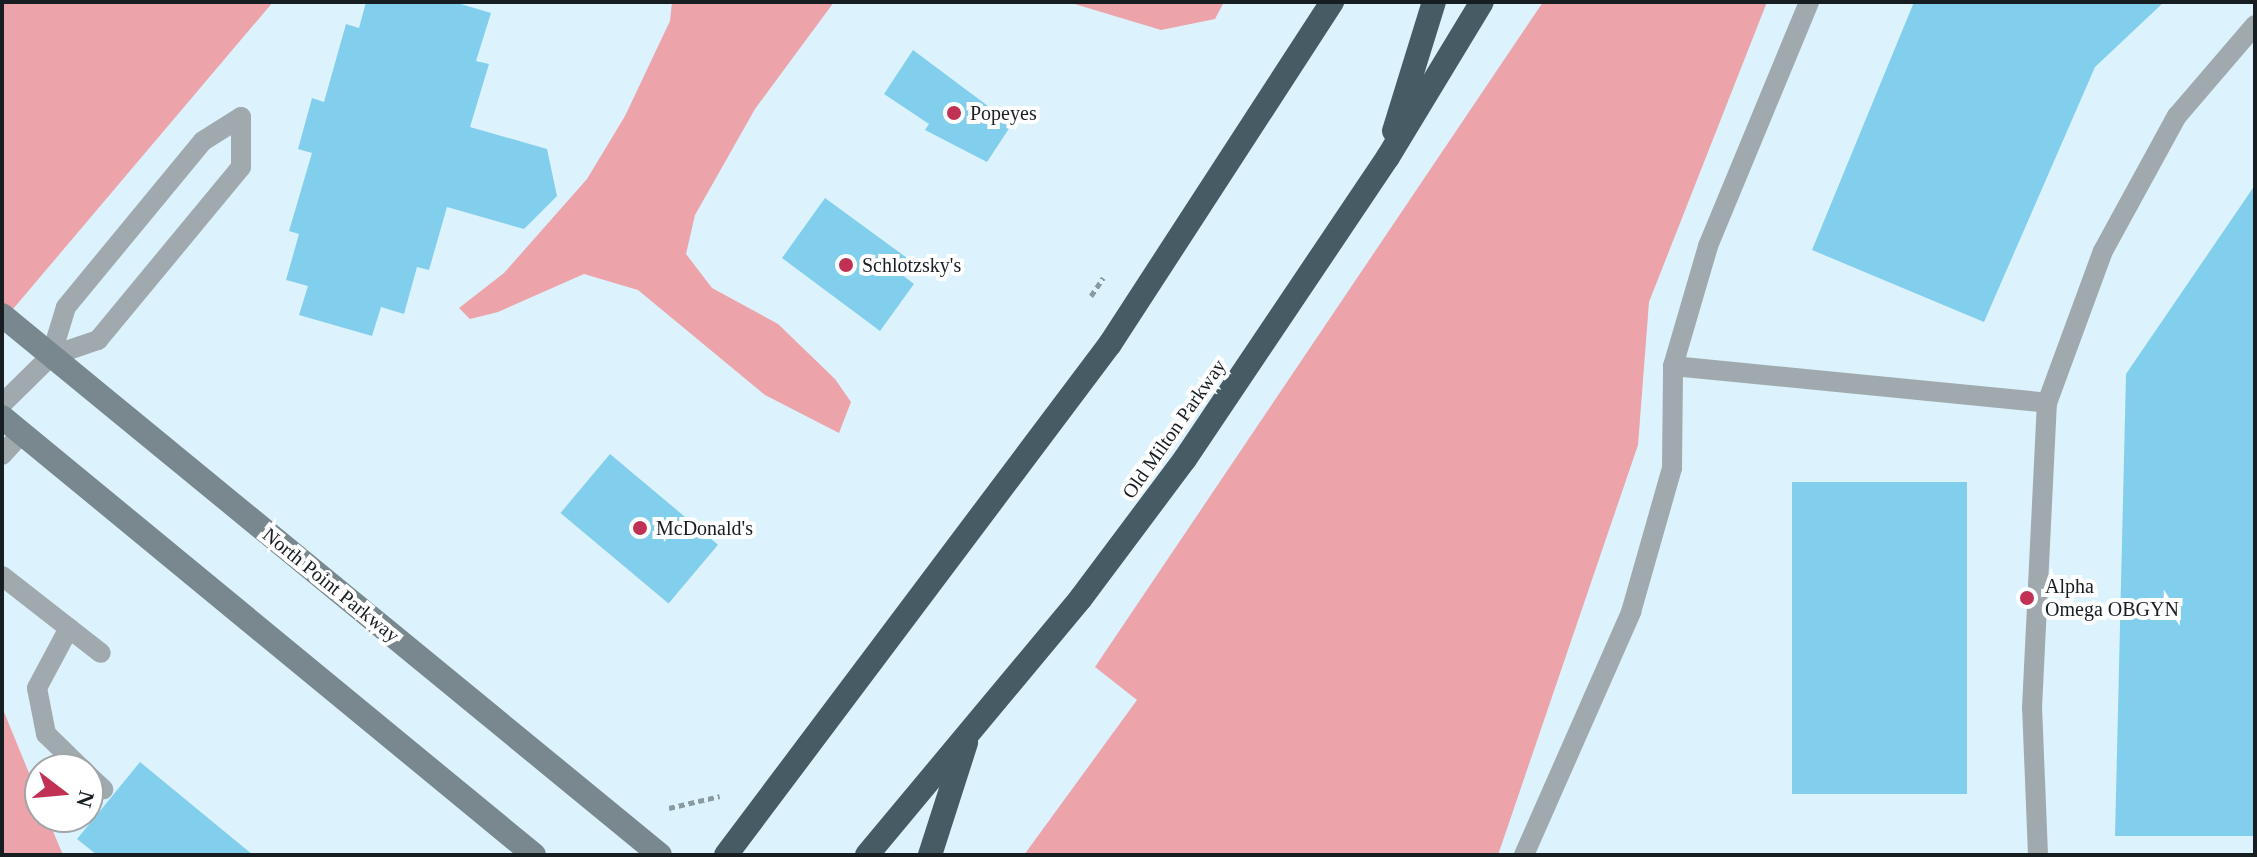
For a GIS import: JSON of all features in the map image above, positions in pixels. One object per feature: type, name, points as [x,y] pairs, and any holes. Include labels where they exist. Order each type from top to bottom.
[{"type":"highway","points":[[726,855],[1110,344],[1332,2]]},
{"type":"highway","points":[[1388,157],[1434,2]]},
{"type":"highway","name":"Old Milton Parkway","points":[[867,855],[1081,598],[1185,459],[1388,157],[1482,2]]},
{"type":"highway","points":[[930,855],[970,728]]},
{"type":"street","name":"North Point Parkway","points":[[2,315],[660,855]]},
{"type":"street","points":[[2,417],[534,855]]},
{"type":"lane","points":[[1524,855],[1631,612],[1672,468],[1673,366],[1708,246],[1809,2]]},
{"type":"lane","points":[[2038,855],[2032,708],[2047,403],[2103,251],[2177,116],[2255,25]]},
{"type":"lane","points":[[2,404],[51,356],[98,340],[241,167],[241,117],[203,141],[66,307],[51,356]]},
{"type":"lane","points":[[1673,366],[2047,403]]},
{"type":"lane","points":[[2,455],[22,433]]},
{"type":"lane","points":[[2,576],[101,653]]},
{"type":"lane","points":[[66,753],[46,734],[37,688],[69,628]]},
{"type":"path","points":[[1091,296],[1103,278]]},
{"type":"path","points":[[669,808],[720,796]]},
{"type":"shaded area","points":[[2,2],[273,2],[2,322]]},
{"type":"shaded area","points":[[672,2],[834,2],[755,109],[695,215],[686,254],[712,288],[778,324],[835,379],[851,402],[839,433],[765,395],[638,290],[584,274],[498,312],[470,319],[459,308],[504,273],[587,179],[625,116],[670,21]]},
{"type":"shaded area","points":[[1068,2],[1224,2],[1215,19],[1161,30]]},
{"type":"shaded area","points":[[1543,2],[1767,2],[1649,302],[1638,445],[1498,855],[1024,855],[1137,700],[1095,667]]},
{"type":"shaded area","points":[[2,707],[24,761],[24,833],[54,833],[63,855],[2,855]]},
{"type":"building","points":[[366,2],[454,2],[491,13],[476,61],[489,64],[470,127],[547,149],[557,196],[524,229],[447,207],[429,270],[417,267],[404,314],[381,307],[372,336],[299,315],[308,286],[286,280],[299,234],[289,231],[312,153],[298,149],[312,98],[324,102],[346,24],[359,28]]},
{"type":"building","points":[[1914,2],[2164,2],[2095,67],[1984,322],[1812,250]]},
{"type":"building","name":"Popeyes","points":[[913,50],[1012,124],[987,162],[925,130],[929,124],[884,94]]},
{"type":"building","points":[[2255,185],[2255,836],[2115,836],[2126,374]]},
{"type":"building","name":"Schlotzsky's","points":[[825,198],[907,258],[897,271],[914,284],[880,331],[782,258]]},
{"type":"building","name":"McDonald's","points":[[610,454],[718,545],[669,604],[561,513]]},
{"type":"building","points":[[1792,482],[1967,482],[1967,794],[1792,794]]},
{"type":"building","points":[[140,762],[253,855],[97,855],[77,839],[82,833],[104,833],[104,806]]},
{"type":"place","name":"Popeyes","points":[[954,113]]},
{"type":"place","name":"Schlotzsky's","points":[[846,265]]},
{"type":"place","name":"McDonald's","points":[[640,528]]},
{"type":"place","name":"Alpha Omega OBGYN","points":[[2027,598]]}]
